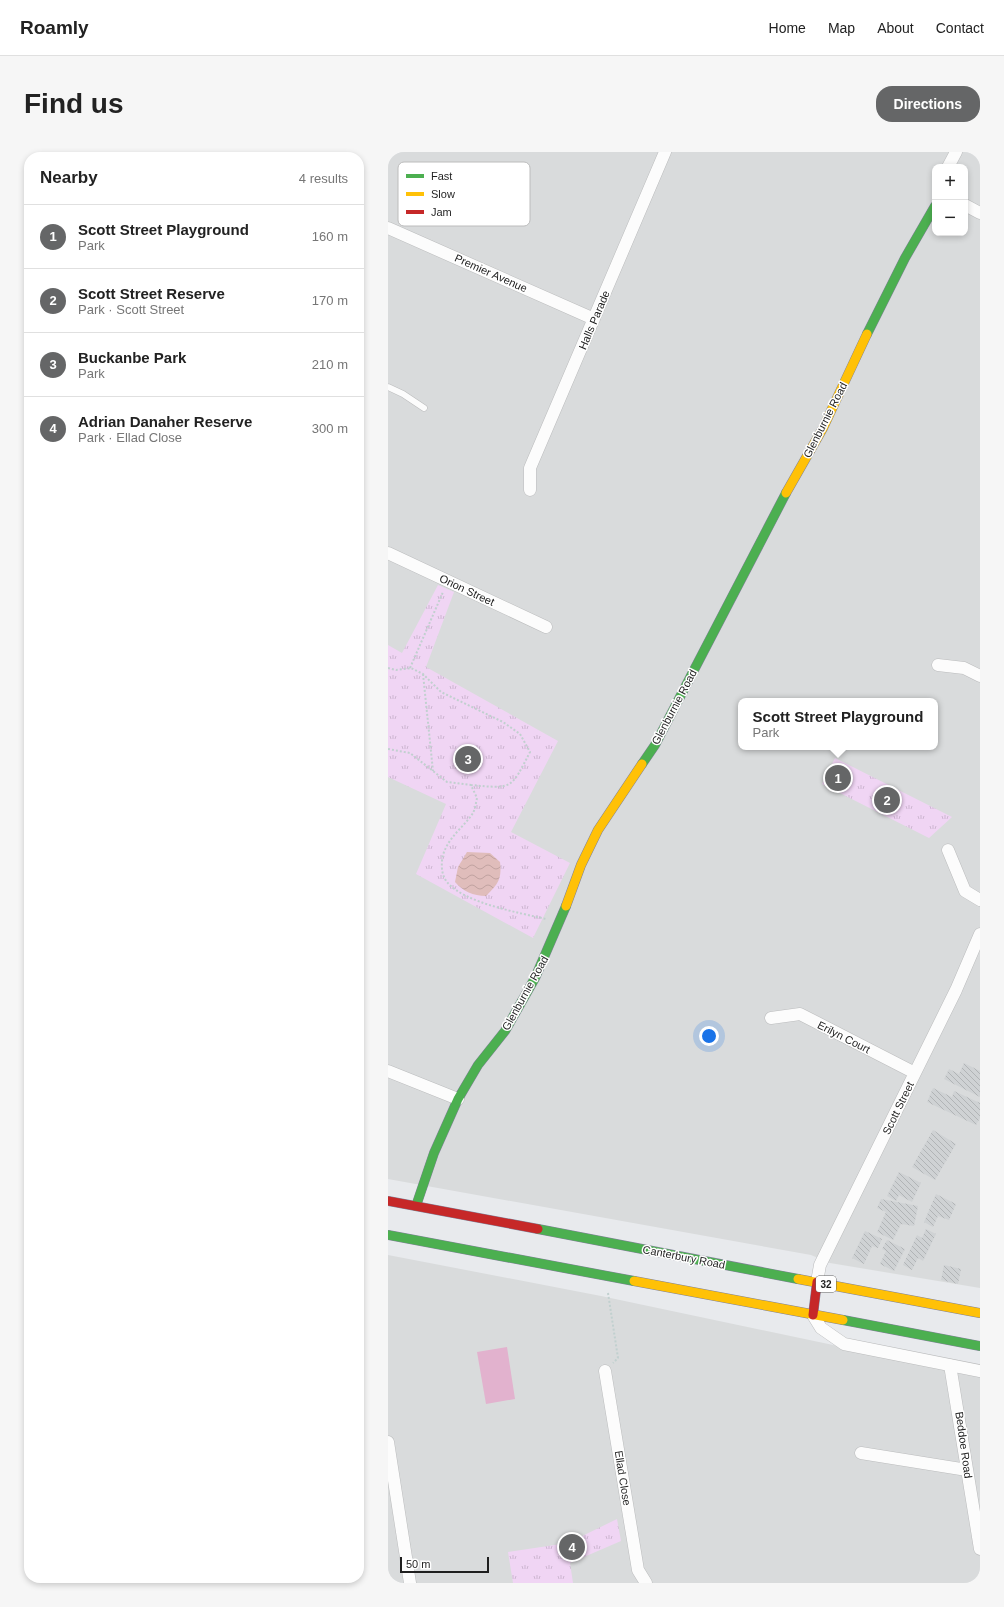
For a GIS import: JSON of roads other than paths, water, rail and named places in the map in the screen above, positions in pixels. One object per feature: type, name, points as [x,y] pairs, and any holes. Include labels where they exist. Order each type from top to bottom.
[{"type":"main road","name":"Glenburnie Road","points":[[416,1206],[432,1160],[458,1099],[478,1065],[505,1031],[535,978],[560,923],[581,865],[598,830],[655,744],[770,522],[823,428],[905,258],[932,211]]},
{"type":"main road","name":"Canterbury Road","points":[[388,1201],[980,1312]]},
{"type":"main road","points":[[388,1235],[980,1346]]},
{"type":"main road","points":[[813,1315],[817,1282]]},
{"type":"street","name":"Halls Parade","points":[[530,490],[530,468],[665,152]]},
{"type":"street","points":[[950,164],[956,152]]},
{"type":"street","points":[[968,207],[980,213]]},
{"type":"street","name":"Premier Avenue","points":[[388,228],[594,319]]},
{"type":"street","name":"Orion Street","points":[[388,553],[546,627]]},
{"type":"street","points":[[938,665],[964,668],[980,676]]},
{"type":"street","points":[[948,850],[965,891],[980,900]]},
{"type":"street","name":"Scott Street","points":[[817,1282],[820,1265],[956,990],[980,934]]},
{"type":"street","name":"Erilyn Court","points":[[771,1018],[800,1014],[915,1073]]},
{"type":"street","points":[[388,1071],[458,1099]]},
{"type":"street","points":[[813,1315],[821,1328],[844,1344],[980,1371]]},
{"type":"street","name":"Beddoe Road","points":[[950,1366],[980,1549]]},
{"type":"street","name":"Ellad Close","points":[[605,1371],[638,1570],[646,1583]]},
{"type":"street","points":[[388,1442],[410,1583]]},
{"type":"street","points":[[861,1453],[967,1470]]},
{"type":"lane","points":[[388,387],[403,394],[424,408]]},
{"type":"water","points":[[467,852],[490,853],[500,862],[500,877],[494,888],[486,896],[469,892],[461,888],[455,882],[458,867]]},
{"type":"place","name":"Buckanbe Park","points":[[468,759]]},
{"type":"place","name":"Scott Street Playground","points":[[838,778]]},
{"type":"place","name":"Scott Street Reserve","points":[[887,800]]},
{"type":"place","name":"Adrian Danaher Reserve","points":[[572,1547]]}]
